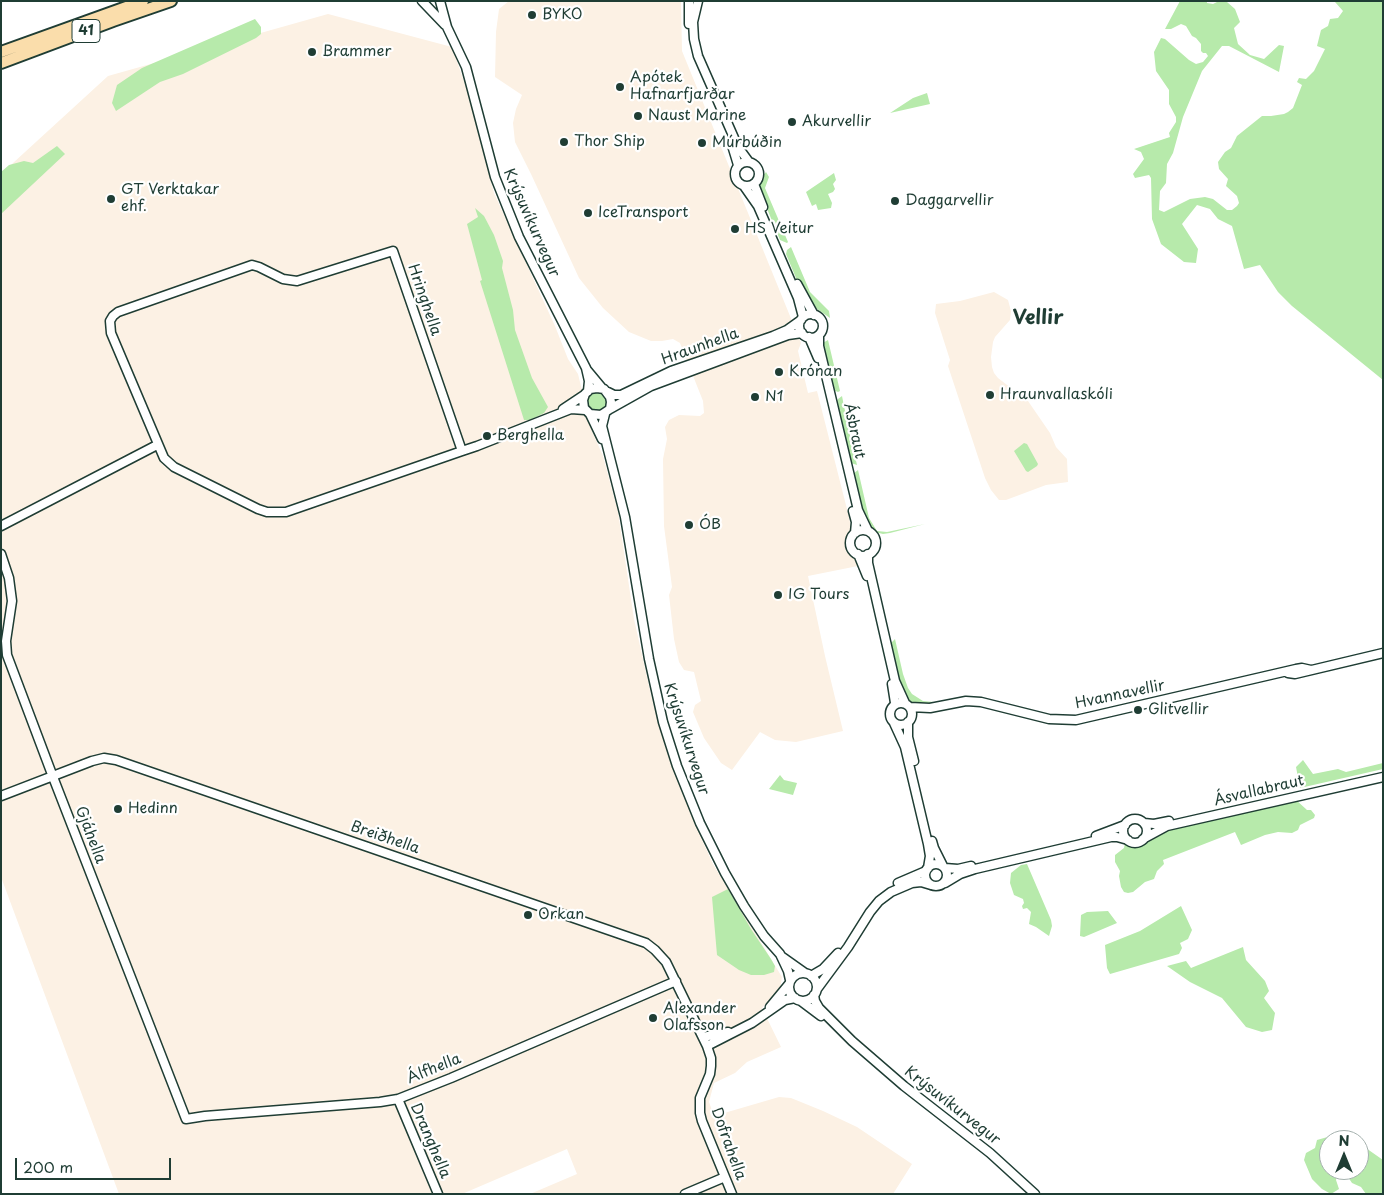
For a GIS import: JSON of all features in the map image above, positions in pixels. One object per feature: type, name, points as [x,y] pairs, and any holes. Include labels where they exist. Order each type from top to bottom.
[{"type":"highway","name":"41","points":[[1,52],[143,1]]},
{"type":"highway","name":"41","points":[[1,63],[171,1]]},
{"type":"street","name":"Krýsuvíkurvegur","points":[[422,1],[447,27]]},
{"type":"street","name":"Krýsuvíkurvegur","points":[[440,1],[447,27],[466,67],[489,159],[511,220],[586,368],[589,382],[586,393]]},
{"type":"street","points":[[689,1],[689,40],[693,56],[736,154],[738,165]]},
{"type":"street","points":[[698,1],[694,14],[693,29],[698,56],[738,147],[749,162],[755,165],[758,170],[758,178],[754,184],[744,186]]},
{"type":"street","points":[[749,162],[738,165],[734,171],[735,178],[740,185],[744,186],[758,206],[798,298],[802,319],[800,328],[805,335],[819,335],[823,324],[820,318],[808,315],[802,319]]},
{"type":"street","points":[[754,184],[792,273],[814,315]]},
{"type":"street","name":"Hringhella","points":[[393,251],[462,451],[286,512],[278,513],[258,509],[174,467],[164,458],[111,333],[110,321],[118,312],[252,265],[283,279],[297,282],[393,251]]},
{"type":"street","name":"Hraunhella","points":[[605,390],[614,395],[621,395],[671,371],[773,336],[787,330],[802,319]]},
{"type":"street","name":"Hraunhella","points":[[607,411],[651,386],[788,335],[805,335]]},
{"type":"street","name":"Ásbraut","points":[[805,335],[820,363],[855,516],[855,532]]},
{"type":"street","name":"Ásbraut","points":[[819,335],[819,346],[858,510],[868,531]]},
{"type":"street","name":"Krýsuvíkurvegur","points":[[586,368],[605,390]]},
{"type":"street","points":[[462,451],[574,409],[597,416],[607,411],[611,400],[605,390],[595,388],[546,419]]},
{"type":"street","points":[[586,393],[583,403],[587,412]]},
{"type":"street","name":"Krýsuvíkurvegur","points":[[607,411],[602,426],[628,532],[656,693],[677,766],[700,824],[725,873],[756,924],[780,954],[788,971],[790,982]]},
{"type":"street","name":"Krýsuvíkurvegur","points":[[587,412],[609,452]]},
{"type":"street","points":[[1,526],[158,445]]},
{"type":"street","points":[[858,554],[872,552],[875,544],[874,536],[868,531],[861,530],[855,532],[850,540],[850,544],[858,554],[866,575],[895,703]]},
{"type":"street","name":"Gjáhella","points":[[1,554],[9,578],[12,601],[6,641],[7,655],[186,1119]]},
{"type":"street","points":[[868,554],[868,563],[895,681],[912,713],[909,721],[908,737],[934,848],[948,874],[945,883]]},
{"type":"street","name":"Hvannavellir","points":[[908,705],[930,708],[966,701],[982,702],[1050,719],[1076,720],[1286,672],[1293,674],[1383,653]]},
{"type":"street","points":[[895,703],[908,705]]},
{"type":"street","points":[[895,703],[890,708],[889,714],[905,747],[929,852],[926,881],[931,885]]},
{"type":"street","name":"Hvannavellir","points":[[909,721],[930,708]]},
{"type":"street","points":[[894,723],[903,725],[909,721]]},
{"type":"street","name":"Breiðhella","points":[[1,796],[92,761],[104,758],[116,760],[636,939],[651,946],[661,956],[676,981],[707,1046]]},
{"type":"street","name":"Ásvallabraut","points":[[1144,823],[1166,822],[1383,772]]},
{"type":"street","name":"Ásvallabraut","points":[[1143,839],[1172,824],[1383,777]]},
{"type":"street","points":[[707,1046],[752,1023],[785,1000],[809,1000],[848,947],[870,912],[879,901],[897,888],[922,882],[937,887],[969,871],[1111,837],[1136,842],[1143,839],[1146,833],[1144,823],[1134,819],[1103,834],[958,869],[935,864],[927,870],[889,888],[875,899],[832,960],[821,971],[797,974],[768,1011]]},
{"type":"street","points":[[1125,825],[1124,834],[1128,840]]},
{"type":"street","name":"Krýsuvíkurvegur","points":[[780,954],[808,974]]},
{"type":"street","points":[[808,974],[816,982],[816,992]]},
{"type":"street","name":"Álfhella","points":[[186,1119],[398,1099],[676,981]]},
{"type":"street","points":[[790,982],[790,993],[798,1000]]},
{"type":"street","name":"Krýsuvíkurvegur","points":[[816,992],[815,1001],[819,1008],[852,1041],[904,1086],[990,1153],[1035,1194]]},
{"type":"street","name":"Krýsuvíkurvegur","points":[[798,1000],[852,1041]]},
{"type":"street","points":[[703,1037],[735,1032]]},
{"type":"street","name":"Dofrahella","points":[[707,1046],[711,1058],[711,1066],[710,1074],[700,1098],[700,1113],[732,1194]]},
{"type":"street","name":"Dranghella","points":[[398,1099],[438,1194]]},
{"type":"street","points":[[685,1194],[725,1177]]},
{"type":"shaded area","points":[[509,1],[681,2],[682,51],[801,343],[798,351],[808,393],[817,391],[849,517],[858,566],[808,576],[843,731],[796,742],[775,740],[760,732],[732,770],[721,763],[704,738],[693,712],[695,705],[701,701],[694,672],[684,670],[679,662],[674,639],[669,595],[672,587],[664,526],[663,459],[667,439],[665,427],[669,420],[679,415],[700,416],[704,413],[703,401],[680,343],[673,339],[651,341],[629,332],[603,308],[579,278],[515,142],[513,123],[522,95],[495,77],[496,32],[499,9]]},
{"type":"shaded area","points":[[328,14],[452,47],[468,93],[494,193],[555,326],[568,359],[578,374],[592,431],[603,456],[618,512],[634,619],[651,695],[665,746],[692,817],[713,864],[782,977],[780,989],[762,1008],[781,1047],[747,1062],[735,1073],[714,1083],[709,1102],[714,1116],[779,1097],[791,1098],[823,1111],[857,1127],[912,1164],[893,1194],[530,1194],[577,1174],[567,1149],[462,1194],[119,1194],[1,877],[1,174],[108,76]]},
{"type":"shaded area","name":"Hraunvallaskóli","points":[[994,292],[1008,300],[1011,311],[1010,320],[993,342],[991,357],[994,373],[1028,401],[1050,433],[1056,447],[1067,459],[1068,482],[1046,485],[1006,500],[999,500],[985,478],[948,366],[950,360],[935,313],[936,304],[960,301]]},
{"type":"green space","points":[[1180,1],[1207,1],[1207,3],[1213,4],[1219,1],[1227,2],[1235,9],[1240,22],[1234,28],[1238,44],[1250,55],[1264,59],[1279,45],[1284,46],[1279,72],[1229,46],[1222,46],[1202,71],[1183,117],[1173,153],[1167,164],[1166,183],[1160,191],[1159,210],[1164,212],[1190,199],[1205,197],[1213,199],[1227,210],[1232,210],[1237,206],[1239,203],[1237,196],[1226,186],[1228,179],[1219,169],[1218,162],[1225,152],[1231,148],[1237,136],[1262,116],[1284,114],[1293,108],[1302,85],[1297,82],[1299,78],[1306,79],[1314,71],[1325,49],[1317,46],[1321,30],[1328,26],[1330,19],[1338,18],[1343,11],[1335,2],[1383,1],[1383,380],[1292,306],[1278,292],[1260,265],[1244,269],[1232,226],[1218,219],[1210,209],[1197,205],[1182,224],[1198,249],[1196,263],[1184,262],[1161,244],[1152,219],[1151,178],[1149,175],[1135,178],[1133,174],[1144,159],[1141,152],[1134,149],[1170,137],[1169,133],[1176,122],[1176,117],[1169,104],[1169,90],[1156,71],[1154,52],[1161,38],[1165,39],[1196,64],[1203,62],[1208,56],[1201,51],[1201,44],[1192,36],[1186,26],[1181,24],[1171,29],[1165,29]]},
{"type":"green space","points":[[255,19],[261,27],[261,34],[256,38],[183,74],[160,82],[116,111],[112,103],[117,85],[142,68]]},
{"type":"green space","points":[[927,93],[930,104],[890,113],[913,98]]},
{"type":"green space","points":[[57,146],[65,154],[1,214],[1,172],[9,165],[24,161],[33,163]]},
{"type":"green space","points":[[766,172],[769,177],[765,188],[787,243],[780,240],[758,187]]},
{"type":"green space","points":[[834,173],[836,180],[833,184],[835,189],[828,194],[832,203],[831,208],[818,210],[816,204],[812,206],[806,192]]},
{"type":"green space","points":[[475,208],[484,216],[494,235],[503,261],[502,268],[513,310],[515,330],[532,378],[548,407],[544,413],[530,420],[524,420],[480,281],[482,280],[467,224],[478,217]]},
{"type":"green space","points":[[791,247],[810,292],[829,311],[830,318],[810,304],[801,290],[786,254],[787,250]]},
{"type":"green space","points":[[828,340],[840,391],[838,392],[833,390],[821,344]]},
{"type":"green space","points":[[593,392],[601,392],[607,398],[607,406],[601,412],[593,412],[587,406],[587,398]]},
{"type":"green space","points":[[842,396],[857,465],[851,463],[836,403]]},
{"type":"green space","points":[[1024,443],[1027,444],[1038,464],[1028,472],[1014,451]]},
{"type":"green space","points":[[858,470],[869,518],[877,531],[887,532],[925,524],[890,533],[875,532],[862,515],[853,474]]},
{"type":"green space","points":[[895,639],[908,688],[912,694],[923,701],[934,703],[925,705],[913,704],[906,698],[900,686],[890,644]]},
{"type":"green space","points":[[1303,760],[1313,774],[1338,769],[1346,772],[1383,763],[1383,769],[1300,788],[1296,767]]},
{"type":"green space","points":[[780,775],[784,780],[797,783],[793,795],[769,789]]},
{"type":"green space","points":[[1295,799],[1315,815],[1314,818],[1300,825],[1298,830],[1292,833],[1278,832],[1265,835],[1241,845],[1235,832],[1163,860],[1164,864],[1157,871],[1154,879],[1145,882],[1133,892],[1124,892],[1121,887],[1120,871],[1115,862],[1115,855],[1124,848],[1125,842],[1132,846],[1140,846],[1166,828]]},
{"type":"green space","points":[[1027,864],[1051,920],[1052,926],[1049,936],[1029,924],[1031,912],[1027,908],[1023,909],[1023,899],[1014,895],[1010,883],[1011,873],[1021,865]]},
{"type":"green space","points":[[728,889],[775,966],[774,972],[764,975],[751,975],[739,970],[717,955],[712,897]]},
{"type":"green space","points":[[1181,906],[1192,930],[1188,939],[1180,943],[1182,948],[1179,954],[1110,974],[1107,968],[1105,945],[1140,931]]},
{"type":"green space","points":[[1108,911],[1117,923],[1084,937],[1080,936],[1081,915],[1087,912]]},
{"type":"green space","points":[[1243,947],[1246,960],[1265,981],[1269,991],[1264,998],[1275,1013],[1272,1030],[1262,1032],[1246,1027],[1222,998],[1190,982],[1167,966],[1186,961],[1191,968]]},
{"type":"green space","points":[[1319,1139],[1319,1180],[1336,1180],[1339,1189],[1331,1194],[1322,1189],[1312,1179],[1304,1160],[1306,1153],[1315,1148],[1317,1140]]},
{"type":"green space","points":[[1369,1150],[1383,1160],[1383,1194],[1366,1194],[1361,1187],[1350,1180],[1369,1180]]},
{"type":"place","name":"BYKO","points":[[532,15]]},
{"type":"place","name":"Brammer","points":[[312,52]]},
{"type":"place","name":"Apótek Hafnarfjarðar","points":[[620,87]]},
{"type":"place","name":"Naust Marine","points":[[638,116]]},
{"type":"place","name":"Akurvellir","points":[[792,122]]},
{"type":"place","name":"Thor Ship","points":[[564,142]]},
{"type":"place","name":"Múrbúðin","points":[[702,143]]},
{"type":"place","name":"GT Verktakar ehf.","points":[[111,199]]},
{"type":"place","name":"Daggarvellir","points":[[895,201]]},
{"type":"place","name":"IceTransport","points":[[588,213]]},
{"type":"place","name":"HS Veitur","points":[[735,229]]},
{"type":"place","name":"Krónan","points":[[779,372]]},
{"type":"place","name":"Hraunvallaskóli","points":[[990,395]]},
{"type":"place","name":"N1","points":[[755,397]]},
{"type":"place","name":"Berghella","points":[[487,436]]},
{"type":"place","name":"ÓB","points":[[689,525]]},
{"type":"place","name":"IG Tours","points":[[778,595]]},
{"type":"place","name":"Glitvellir","points":[[1138,710]]},
{"type":"place","name":"Hedinn","points":[[118,809]]},
{"type":"place","name":"Orkan","points":[[528,915]]},
{"type":"place","name":"Alexander Olafsson","points":[[653,1018]]},
{"type":"district","name":"Vellir","points":[[1038,318]]}]
